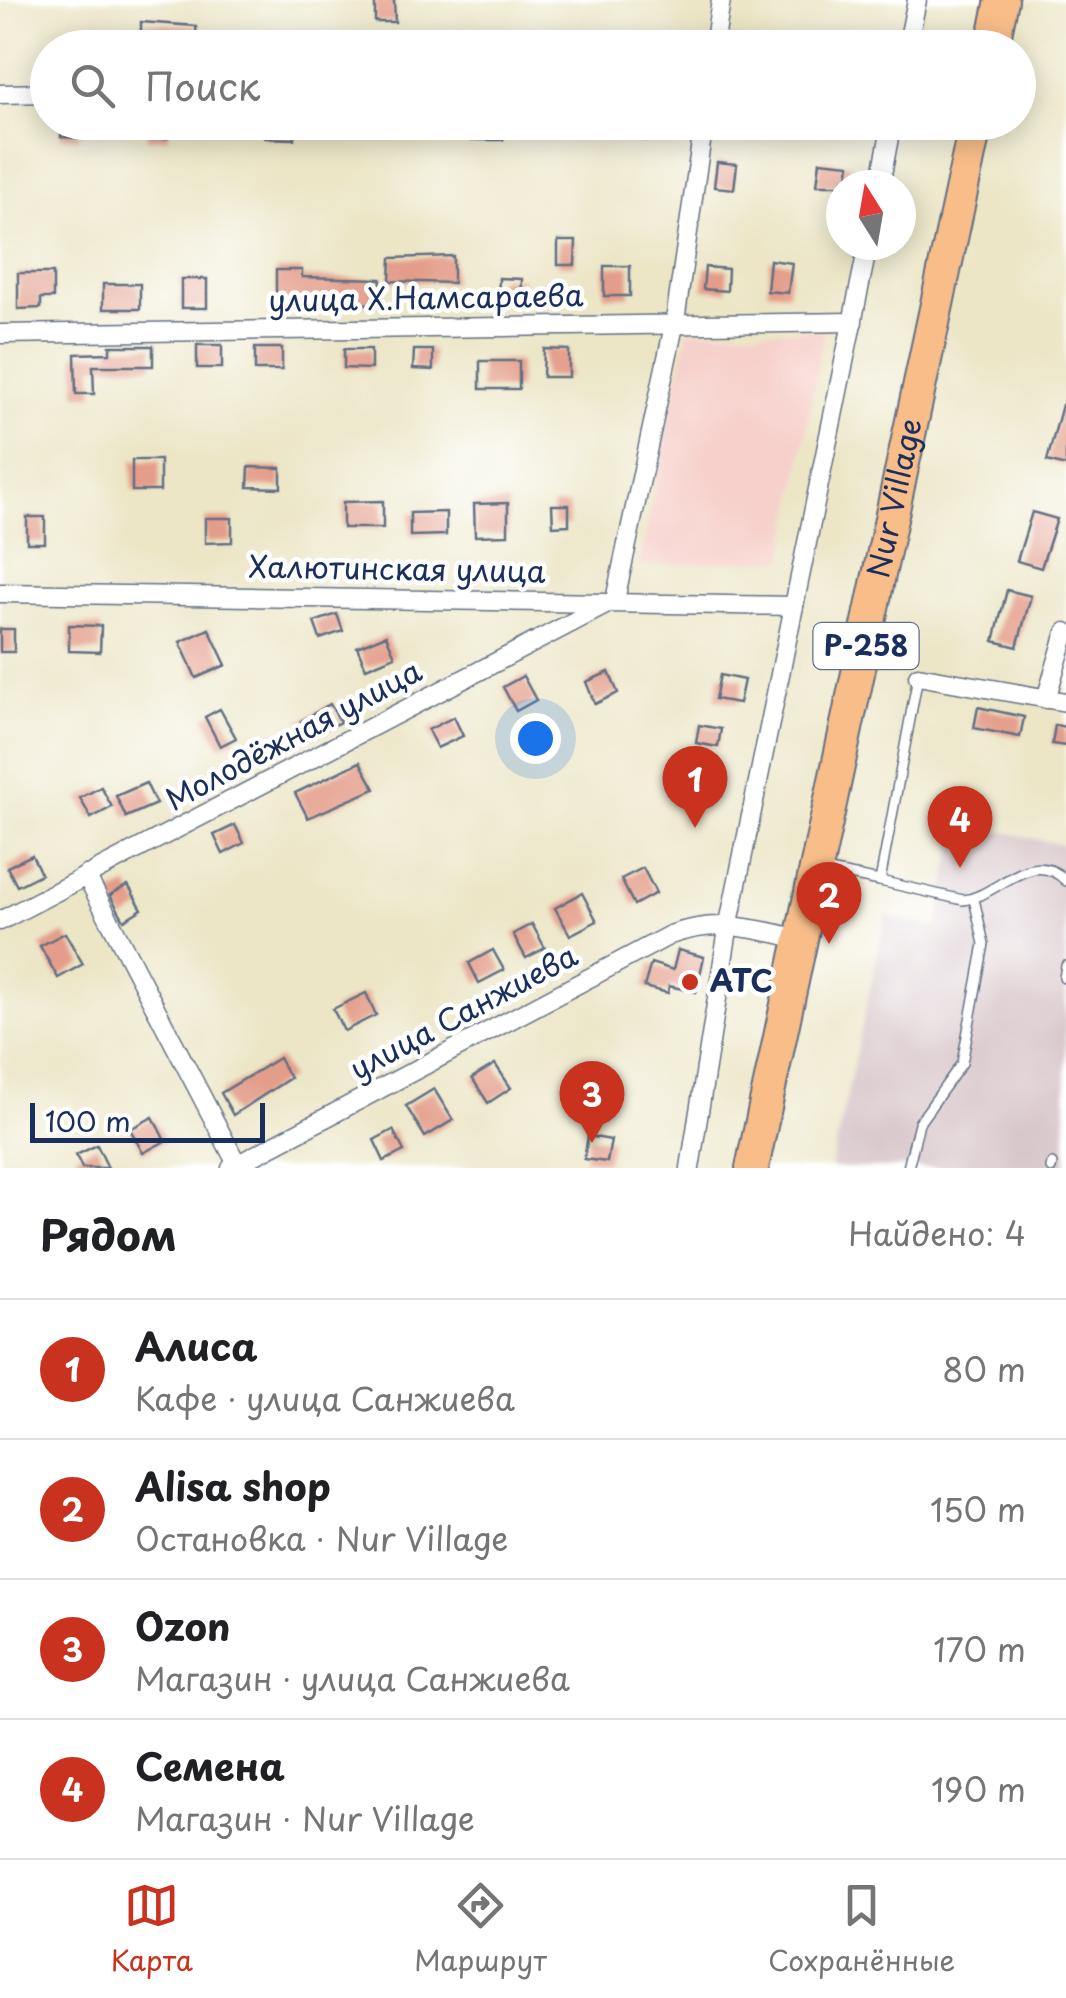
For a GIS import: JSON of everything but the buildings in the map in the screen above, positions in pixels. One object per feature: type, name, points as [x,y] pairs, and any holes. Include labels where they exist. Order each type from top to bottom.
[{"type":"highway","points":[[996,30],[1002,0]]},
{"type":"highway","name":"Nur Village","points":[[752,1168],[972,140]]},
{"type":"street","points":[[717,30],[721,0]]},
{"type":"street","points":[[910,30],[916,0]]},
{"type":"street","points":[[0,94],[30,94]]},
{"type":"street","points":[[615,600],[676,322],[701,140]]},
{"type":"street","points":[[883,170],[889,140]]},
{"type":"street","points":[[690,1168],[729,923],[865,260]]},
{"type":"street","name":"улица Х.Намсараева","points":[[0,334],[853,322]]},
{"type":"street","name":"Халютинская улица","points":[[0,593],[615,600],[794,606]]},
{"type":"street","name":"Молодёжная улица","points":[[0,921],[615,600]]},
{"type":"street","points":[[1046,699],[1066,632]]},
{"type":"street","points":[[918,676],[1066,702]]},
{"type":"street","points":[[86,876],[235,1167]]},
{"type":"street","name":"улица Санжиева","points":[[235,1167],[670,935],[698,925],[729,923],[800,939]]},
{"type":"lane","points":[[880,881],[918,676]]},
{"type":"lane","points":[[816,869],[974,899],[1004,880],[1032,869],[1047,870],[1066,881]]},
{"type":"lane","points":[[908,1168],[919,1123],[962,1064],[984,944],[974,899]]},
{"type":"lane","points":[[1064,978],[1066,966]]},
{"type":"shaded area","points":[[824,330],[784,559],[639,566],[688,331]]},
{"type":"shaded area","points":[[958,821],[1066,846],[1066,1168],[831,1168],[886,916],[937,927]]},
{"type":"place","name":"Алиса","points":[[695,828]]},
{"type":"place","name":"Семена","points":[[960,868]]},
{"type":"place","name":"Alisa shop","points":[[829,944]]},
{"type":"place","name":"АТС","points":[[690,982]]},
{"type":"place","name":"Ozon","points":[[592,1143]]}]
